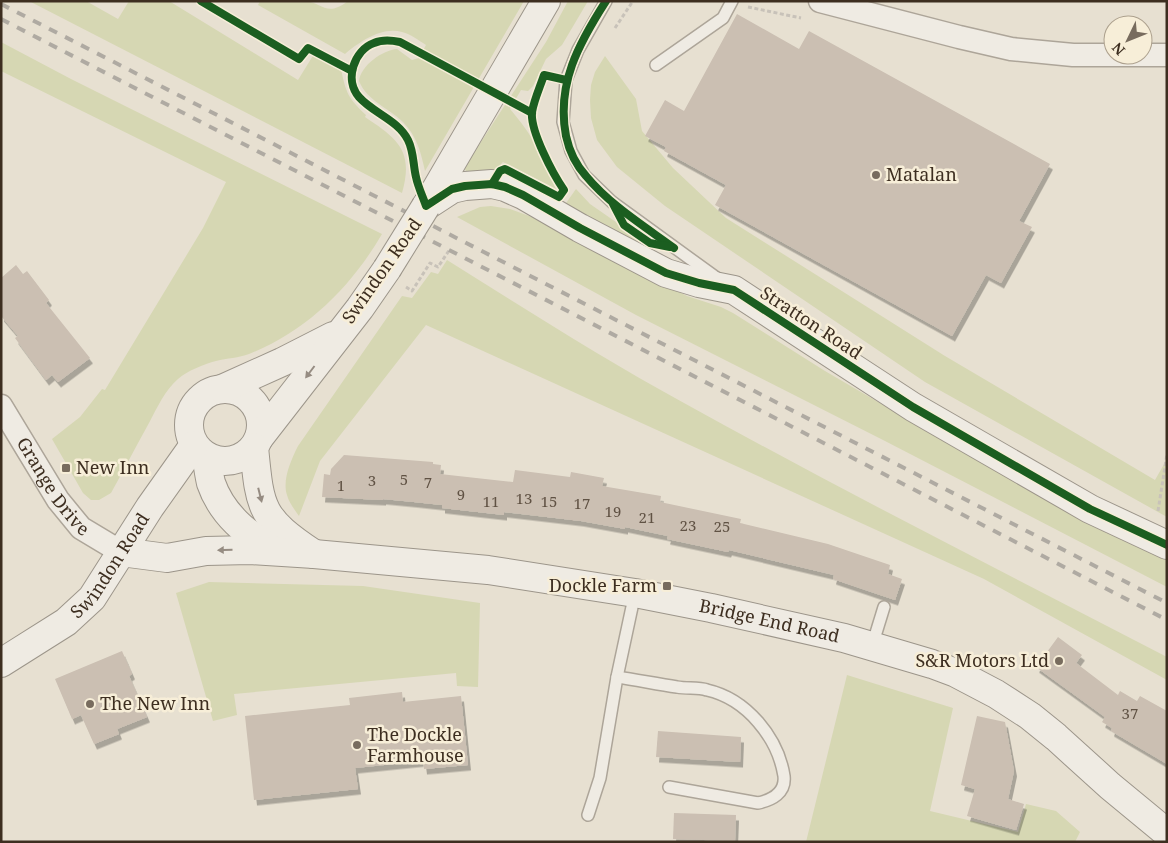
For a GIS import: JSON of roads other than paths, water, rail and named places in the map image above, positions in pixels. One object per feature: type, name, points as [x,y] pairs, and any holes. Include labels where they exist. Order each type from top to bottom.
[{"type":"main road","name":"Swindon Road","points":[[256,442],[339,333],[360,308],[394,277],[426,206],[546,1]]},
{"type":"main road","name":"Stratton Road","points":[[426,206],[452,189],[492,184],[505,187],[666,273],[699,283],[734,290],[913,407],[1090,509],[1167,546]]},
{"type":"main road","name":"Swindon Road","points":[[222,389],[282,362],[339,333]]},
{"type":"main road","points":[[274,552],[240,527],[229,515],[211,482],[200,451],[190,435],[188,425],[192,409],[202,397],[212,391],[222,389],[240,392],[252,401],[260,415],[261,424],[256,442],[259,490],[268,516],[280,529],[314,554]]},
{"type":"main road","points":[[200,451],[220,462],[230,461],[244,456],[256,442]]},
{"type":"main road","name":"Swindon Road","points":[[1,663],[66,622],[92,598],[165,485],[200,451]]},
{"type":"main road","name":"Bridge End Road","points":[[121,552],[167,558],[206,551],[274,552],[488,570],[635,593],[803,628],[872,646],[948,670],[1004,699],[1030,716],[1056,737],[1110,786],[1167,833]]},
{"type":"street","points":[[820,1],[959,38],[1012,49],[1073,55],[1167,55]]},
{"type":"street","name":"Grange Drive","points":[[1,406],[58,500],[81,528],[121,552]]},
{"type":"lane","name":"Stratton Road","points":[[606,1],[578,50],[566,80],[564,122],[570,151],[584,175],[612,202],[734,290]]},
{"type":"lane","points":[[656,65],[723,18],[732,1]]},
{"type":"lane","points":[[588,815],[600,778],[617,676],[635,593]]},
{"type":"lane","points":[[872,646],[884,607]]},
{"type":"lane","points":[[617,676],[679,688],[707,690],[727,697],[746,710],[762,727],[774,746],[781,763],[784,780],[783,788],[778,794],[770,800],[758,802],[669,788]]},
{"type":"railway","points":[[1,4],[1167,603]]},
{"type":"railway","points":[[1,19],[1167,620]]},
{"type":"place","name":"Matalan","points":[[876,175]]},
{"type":"place","name":"New Inn","points":[[66,468]]},
{"type":"place","name":"Dockle Farm","points":[[667,586]]},
{"type":"place","name":"S&R Motors Ltd","points":[[1059,661]]},
{"type":"place","name":"The New Inn","points":[[90,704]]},
{"type":"place","name":"The Dockle Farmhouse","points":[[357,745]]}]
